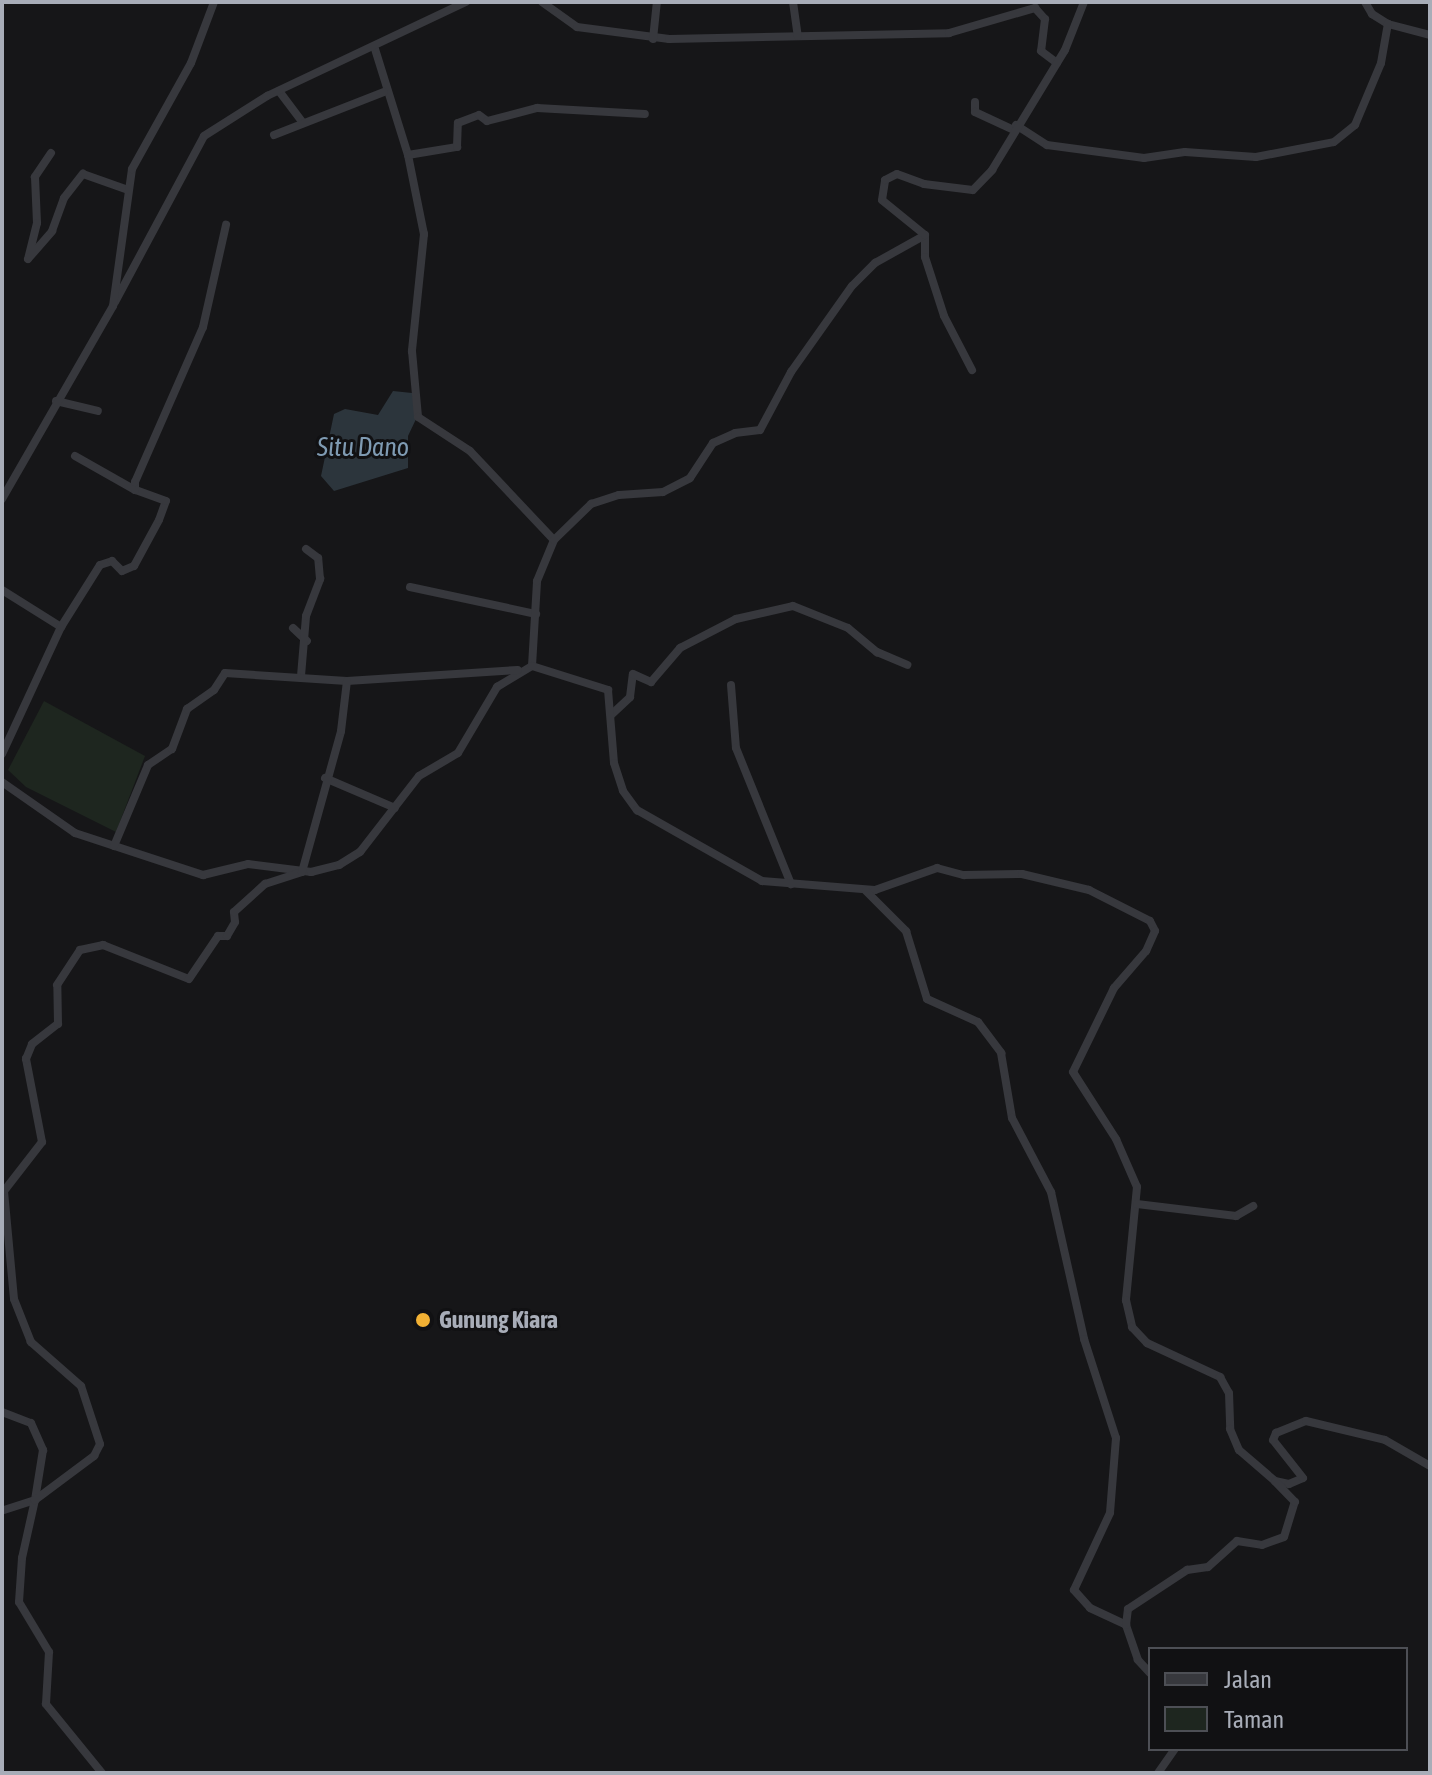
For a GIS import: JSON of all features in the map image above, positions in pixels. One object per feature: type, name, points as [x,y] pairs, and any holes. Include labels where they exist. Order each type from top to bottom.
[{"type":"street","points":[[113,306],[128,190],[136,160],[191,63],[214,2]]},
{"type":"street","points":[[2,499],[56,401],[74,381],[199,141],[279,91],[375,49],[466,2]]},
{"type":"street","points":[[542,2],[577,27],[653,39],[949,33],[1035,8],[1045,19],[1041,51],[1057,63]]},
{"type":"street","points":[[653,39],[657,2]]},
{"type":"street","points":[[793,2],[798,36]]},
{"type":"street","points":[[925,235],[882,200],[885,180],[897,174],[968,192],[992,170],[1057,63],[1084,2]]},
{"type":"street","points":[[1365,2],[1372,14],[1388,24],[1430,35]]},
{"type":"street","points":[[975,102],[975,112],[1047,145],[1144,158],[1185,152],[1256,157],[1334,142],[1355,125],[1381,63],[1388,24]]},
{"type":"street","points":[[375,49],[386,72],[384,92],[408,155],[424,234],[412,351],[418,417],[470,451],[554,540]]},
{"type":"street","points":[[279,91],[302,121]]},
{"type":"street","points":[[274,135],[302,121],[384,92]]},
{"type":"street","points":[[408,155],[457,147],[458,123],[479,115],[487,121],[533,108],[645,114]]},
{"type":"street","points":[[51,153],[35,177],[37,223],[28,259],[52,231],[64,198],[83,174],[128,190]]},
{"type":"street","points":[[135,490],[203,327],[226,225]]},
{"type":"street","points":[[925,235],[925,257],[944,316],[972,370]]},
{"type":"street","points":[[532,666],[542,562],[554,540],[591,504],[619,495],[663,492],[690,478],[713,443],[735,433],[760,430],[791,372],[852,286],[875,263],[925,235]]},
{"type":"street","points":[[56,401],[98,411]]},
{"type":"street","points":[[2,754],[61,627],[102,563],[112,561],[122,571],[134,566],[151,539],[166,501],[135,490],[75,456]]},
{"type":"street","points":[[301,676],[307,642],[306,616],[320,579],[318,558],[306,549]]},
{"type":"street","points":[[410,587],[536,614]]},
{"type":"street","points":[[2,590],[61,627]]},
{"type":"street","points":[[611,716],[630,697],[633,674],[651,682],[680,648],[736,619],[793,606],[848,628],[877,652],[907,665]]},
{"type":"street","points":[[293,628],[307,642]]},
{"type":"street","points":[[114,846],[148,765],[172,749],[187,709],[214,690],[225,673],[347,681],[518,670],[532,666],[599,683],[611,696],[614,763],[623,791],[637,810],[762,881],[866,890],[884,889],[934,868],[964,875],[1018,874],[1081,887],[1150,921],[1153,940],[1114,988],[1073,1073],[1118,1141],[1137,1187],[1126,1300],[1132,1327],[1147,1343],[1220,1377],[1229,1393],[1230,1429],[1239,1450],[1295,1502],[1284,1537],[1268,1545],[1232,1543],[1208,1567],[1187,1570],[1128,1609],[1126,1625],[1138,1660],[1148,1671]]},
{"type":"street","points":[[2,1511],[35,1500],[96,1455],[100,1446],[79,1381],[35,1347],[20,1324],[3,1201],[11,1176],[41,1145],[26,1063],[32,1044],[58,1023],[56,987],[62,970],[80,950],[99,944],[189,979],[218,936],[227,936],[234,912],[257,890],[302,872],[335,867],[360,852],[419,776],[458,753],[492,694],[518,670]]},
{"type":"street","points":[[302,872],[325,778],[341,731],[347,681]]},
{"type":"street","points":[[731,685],[736,748],[791,884]]},
{"type":"street","points":[[325,778],[395,808]]},
{"type":"street","points":[[2,782],[75,833],[206,876],[248,864],[302,872]]},
{"type":"street","points":[[866,890],[906,931],[927,999],[978,1022],[1001,1053],[1011,1115],[1053,1197],[1084,1339],[1116,1438],[1110,1513],[1074,1590],[1090,1608],[1126,1625]]},
{"type":"street","points":[[1137,1204],[1236,1216],[1253,1206]]},
{"type":"street","points":[[2,1412],[27,1420],[39,1434],[43,1450],[22,1558],[19,1605],[49,1652],[45,1703],[102,1773]]},
{"type":"street","points":[[1275,1481],[1289,1484],[1303,1478],[1273,1440],[1276,1433],[1306,1421],[1385,1440],[1430,1466]]},
{"type":"street","points":[[1158,1773],[1175,1756],[1175,1751]]},
{"type":"green space","points":[[44,701],[145,756],[116,832],[26,787],[8,770]]},
{"type":"water","name":"Situ Dano","points":[[393,391],[412,393],[417,417],[408,436],[408,468],[334,491],[321,476],[334,414],[345,409],[378,415]]},
{"type":"place","name":"Gunung Kiara","points":[[423,1320]]}]
